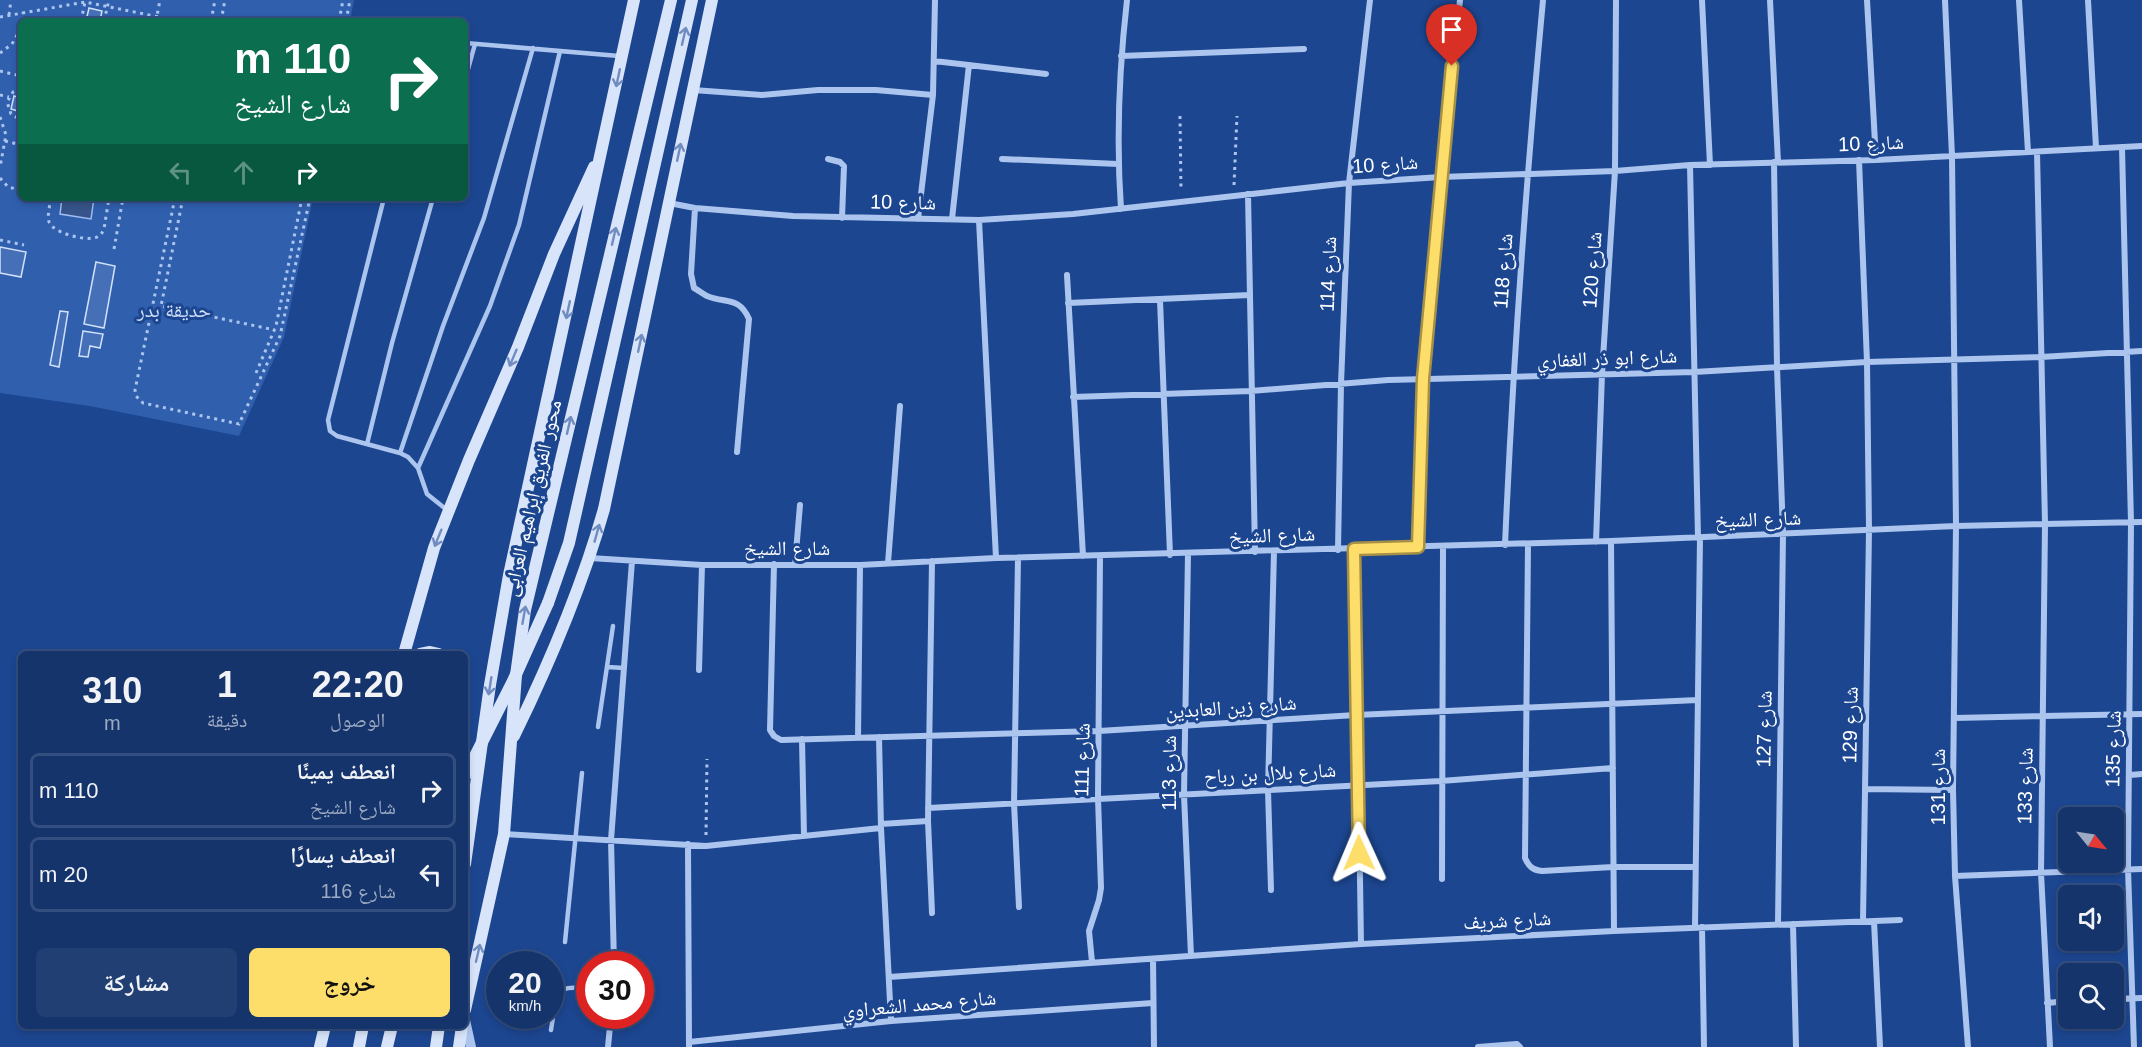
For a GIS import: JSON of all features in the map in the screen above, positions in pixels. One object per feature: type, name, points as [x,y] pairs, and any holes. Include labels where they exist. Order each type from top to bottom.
[{"type":"main road","name":"محور الفريق إبراهيم العرابى","points":[[468,828],[507,586],[634,0]]},
{"type":"main road","name":"محور الفريق إبراهيم العرابى","points":[[468,996],[504,834],[516,675],[525,610],[671,0]]},
{"type":"main road","points":[[468,770],[513,681],[548,603],[572,533],[692,0]]},
{"type":"main road","points":[[511,743],[553,652],[590,558],[610,483],[712,0]]},
{"type":"main road","points":[[405,651],[422,586],[449,511],[518,347],[554,254],[603,150]]},
{"type":"main road","points":[[320,1047],[324,1029]]},
{"type":"main road","points":[[359,1047],[362,1029]]},
{"type":"main road","points":[[387,1047],[391,1029]]},
{"type":"main road","points":[[436,1047],[439,1029]]},
{"type":"main road","points":[[459,1047],[462,1029]]},
{"type":"street","points":[[918,219],[933,95],[935,0]]},
{"type":"street","points":[[1121,209],[1118,164],[1121,56],[1127,0]]},
{"type":"street","name":"شارع 114","points":[[1338,550],[1341,384],[1349,183],[1370,0]]},
{"type":"street","points":[[1418,547],[1423,379],[1460,0]]},
{"type":"street","name":"شارع 118","points":[[1505,544],[1526,173],[1543,0]]},
{"type":"street","name":"شارع 120","points":[[1596,542],[1602,374],[1615,171],[1616,0]]},
{"type":"street","points":[[1702,0],[1710,165]]},
{"type":"street","name":"شارع 127","points":[[1770,0],[1776,162],[1777,367],[1784,534],[1778,924]]},
{"type":"street","points":[[1867,0],[1876,160]]},
{"type":"street","name":"شارع 131","points":[[1945,0],[1952,156],[1956,526],[1953,790],[1955,876],[1968,1047]]},
{"type":"street","points":[[2019,0],[2028,153]]},
{"type":"street","points":[[2088,0],[2096,148]]},
{"type":"street","points":[[1121,56],[1304,49]]},
{"type":"street","points":[[934,61],[1046,74]]},
{"type":"street","points":[[952,219],[969,65]]},
{"type":"street","points":[[692,90],[762,94],[818,90],[876,90],[933,95]]},
{"type":"street","name":"شارع 10","points":[[669,203],[695,208],[764,214],[842,218],[979,219],[1073,214],[1349,183],[1441,177],[1615,171],[1690,165],[1876,160],[2142,146]]},
{"type":"street","name":"شارع 135","points":[[2122,147],[2132,522],[2128,869],[2134,1047]]},
{"type":"street","name":"شارع 133","points":[[2037,152],[2045,524],[2041,873],[2050,1047]]},
{"type":"street","points":[[828,159],[840,162],[844,166],[842,218]]},
{"type":"street","points":[[1002,159],[1118,164]]},
{"type":"street","name":"شارع 129","points":[[1859,160],[1867,362],[1869,530],[1863,921]]},
{"type":"street","points":[[1690,165],[1699,538],[1695,927]]},
{"type":"street","points":[[1248,194],[1255,552]]},
{"type":"street","points":[[695,208],[691,274],[694,288],[707,296],[735,302],[745,309],[749,319],[738,452]]},
{"type":"street","points":[[979,219],[996,558]]},
{"type":"street","points":[[1067,275],[1083,556]]},
{"type":"street","points":[[1068,303],[1250,295]]},
{"type":"street","points":[[1160,300],[1170,555]]},
{"type":"street","name":"شارع ابو ذر الغفاري","points":[[1074,397],[1251,391],[1423,379],[1694,372],[1867,362],[2041,357],[2142,351]]},
{"type":"street","points":[[888,563],[900,406]]},
{"type":"street","points":[[795,564],[800,505]]},
{"type":"street","name":"شارع الشيخ","points":[[590,558],[702,565],[860,565],[996,558],[1611,542],[1956,526],[2142,522]]},
{"type":"street","points":[[1611,542],[1614,930]]},
{"type":"street","points":[[1527,544],[1525,858],[1528,866],[1542,871],[1613,867],[1695,867]]},
{"type":"street","points":[[1442,879],[1443,547]]},
{"type":"street","points":[[1354,549],[1361,944]]},
{"type":"street","points":[[1271,890],[1268,790],[1274,551]]},
{"type":"street","name":"شارع 113","points":[[1188,554],[1184,795],[1191,956]]},
{"type":"street","name":"شارع 111","points":[[1092,962],[1089,931],[1100,900],[1101,888],[1098,798],[1100,556]]},
{"type":"street","points":[[1018,558],[1014,803],[1019,907]]},
{"type":"street","points":[[614,951],[611,840],[632,561]]},
{"type":"street","points":[[932,561],[928,808],[932,912]]},
{"type":"street","name":"شارع زين العابدين","points":[[774,564],[770,730],[781,740],[1100,731],[1356,715],[1698,700]]},
{"type":"street","points":[[699,670],[702,565]]},
{"type":"street","points":[[858,738],[860,565]]},
{"type":"street","points":[[1954,718],[2142,714]]},
{"type":"street","points":[[879,737],[891,1021]]},
{"type":"street","points":[[802,739],[804,836]]},
{"type":"street","name":"شارع بلال بن رباح","points":[[928,808],[1441,781],[1613,768]]},
{"type":"street","points":[[2130,774],[2142,774]]},
{"type":"street","points":[[1865,789],[1953,790]]},
{"type":"street","points":[[504,834],[706,846],[928,821]]},
{"type":"street","points":[[688,844],[689,1045]]},
{"type":"street","points":[[1955,876],[2142,869]]},
{"type":"street","points":[[1863,921],[1900,920]]},
{"type":"street","name":"شارع شريف","points":[[889,976],[1361,944],[1614,930],[1863,921]]},
{"type":"street","points":[[1874,921],[1880,1047]]},
{"type":"street","points":[[1793,924],[1796,1047]]},
{"type":"street","points":[[1702,927],[1704,1047]]},
{"type":"street","points":[[1153,959],[1154,1047]]},
{"type":"street","points":[[2124,998],[2142,998]]},
{"type":"street","points":[[2047,1003],[2058,1002]]},
{"type":"street","name":"شارع محمد الشعراوي","points":[[689,1045],[891,1021],[1153,1003]]},
{"type":"street","points":[[467,1029],[471,1047]]},
{"type":"street","points":[[608,1047],[610,1029]]},
{"type":"street","points":[[744,1037],[745,1047]]},
{"type":"street","points":[[1478,1047],[1517,1044],[1520,1047]]},
{"type":"lane","points":[[468,43],[622,57]]},
{"type":"lane","points":[[468,69],[475,44]]},
{"type":"lane","points":[[400,453],[443,326],[484,218],[533,48]]},
{"type":"lane","points":[[418,468],[490,306],[519,225],[560,51]]},
{"type":"lane","points":[[383,201],[328,420],[330,431],[337,436],[408,457],[418,468],[427,494],[449,511]]},
{"type":"lane","points":[[367,444],[392,343],[432,201]]},
{"type":"lane","points":[[598,727],[613,626]]},
{"type":"lane","points":[[607,667],[624,668]]},
{"type":"lane","points":[[566,942],[582,773]]},
{"type":"lane","points":[[551,1030],[558,992],[567,988],[576,988]]},
{"type":"path","points":[[9,15],[12,0]]},
{"type":"path","points":[[105,18],[109,0]]},
{"type":"path","points":[[157,18],[160,0]]},
{"type":"path","points":[[212,18],[215,0]]},
{"type":"path","points":[[221,18],[225,0]]},
{"type":"path","points":[[340,18],[343,0]]},
{"type":"path","points":[[347,18],[350,0]]},
{"type":"path","points":[[0,17],[85,1],[153,18]]},
{"type":"path","points":[[82,18],[85,1]]},
{"type":"path","points":[[23,12],[23,18]]},
{"type":"path","points":[[0,53],[12,44],[18,33]]},
{"type":"path","points":[[0,71],[18,75]]},
{"type":"path","points":[[18,90],[13,92],[8,102],[10,114],[18,118]]},
{"type":"path","points":[[0,95],[9,97]]},
{"type":"path","points":[[1180,116],[1181,202]]},
{"type":"path","points":[[1234,196],[1237,116]]},
{"type":"path","points":[[0,117],[6,132],[0,167]]},
{"type":"path","points":[[5,141],[18,144]]},
{"type":"path","points":[[0,178],[8,187],[18,189]]},
{"type":"path","points":[[51,201],[48,218],[51,227],[60,233],[89,238],[98,237],[104,230],[109,201]]},
{"type":"path","points":[[114,249],[122,201]]},
{"type":"path","points":[[174,201],[135,390],[136,396],[143,403],[239,424],[280,336],[309,201]]},
{"type":"path","points":[[182,201],[160,306],[275,330]]},
{"type":"path","points":[[256,373],[275,330],[301,201]]},
{"type":"path","points":[[0,240],[24,245]]},
{"type":"path","points":[[706,846],[707,759]]},
{"type":"green space","name":"حديقة بدر","points":[[0,0],[354,0],[351,18],[18,18],[18,201],[312,201],[284,337],[239,436],[90,406],[0,393]]},
{"type":"shaded area","points":[[62,201],[94,201],[91,219],[60,214]]},
{"type":"building","points":[[89,8],[102,11],[101,18],[87,18]]},
{"type":"building","points":[[14,96],[18,97],[18,111],[11,109]]},
{"type":"building","points":[[0,247],[26,252],[21,277],[0,273]]},
{"type":"building","points":[[96,262],[115,266],[104,328],[84,324]]},
{"type":"building","points":[[60,311],[68,312],[59,367],[50,365]]},
{"type":"building","points":[[83,331],[103,334],[100,348],[90,346],[88,357],[79,356]]},
{"type":"route","points":[[1359,853],[1354,549],[1418,547],[1423,379],[1452,66]]}]
